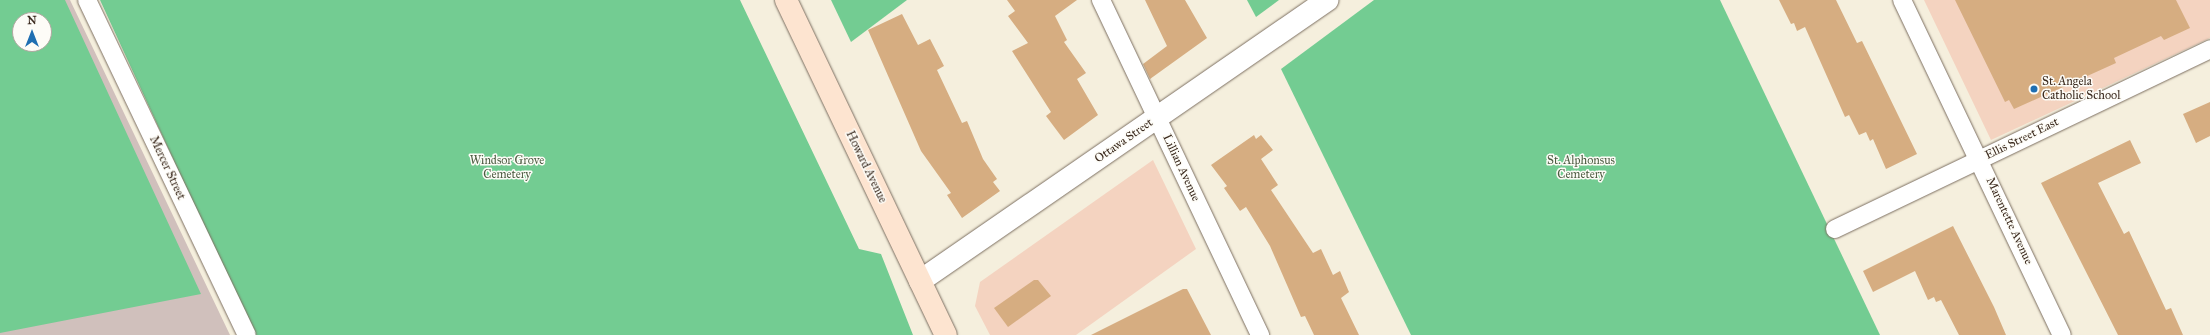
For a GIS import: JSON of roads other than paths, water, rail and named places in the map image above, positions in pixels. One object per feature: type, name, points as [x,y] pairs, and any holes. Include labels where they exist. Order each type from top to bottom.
[{"type":"main road","name":"Howard Avenue","points":[[786,0],[946,335]]},
{"type":"street","name":"Mercer Street","points":[[87,0],[247,335]]},
{"type":"street","name":"Lillian Avenue","points":[[1101,0],[1260,335]]},
{"type":"street","name":"Ottawa Street","points":[[920,281],[1327,0]]},
{"type":"street","name":"Marentette Avenue","points":[[1902,0],[1980,159],[2062,335]]},
{"type":"street","name":"Ellis Street East","points":[[1835,229],[2210,49]]},
{"type":"place","name":"St. Angela Catholic School","points":[[2034,89]]},
{"type":"park label","name":"Windsor Grove Cemetery","points":[[507,168]]},
{"type":"park label","name":"St. Alphonsus Cemetery","points":[[1581,168]]}]
